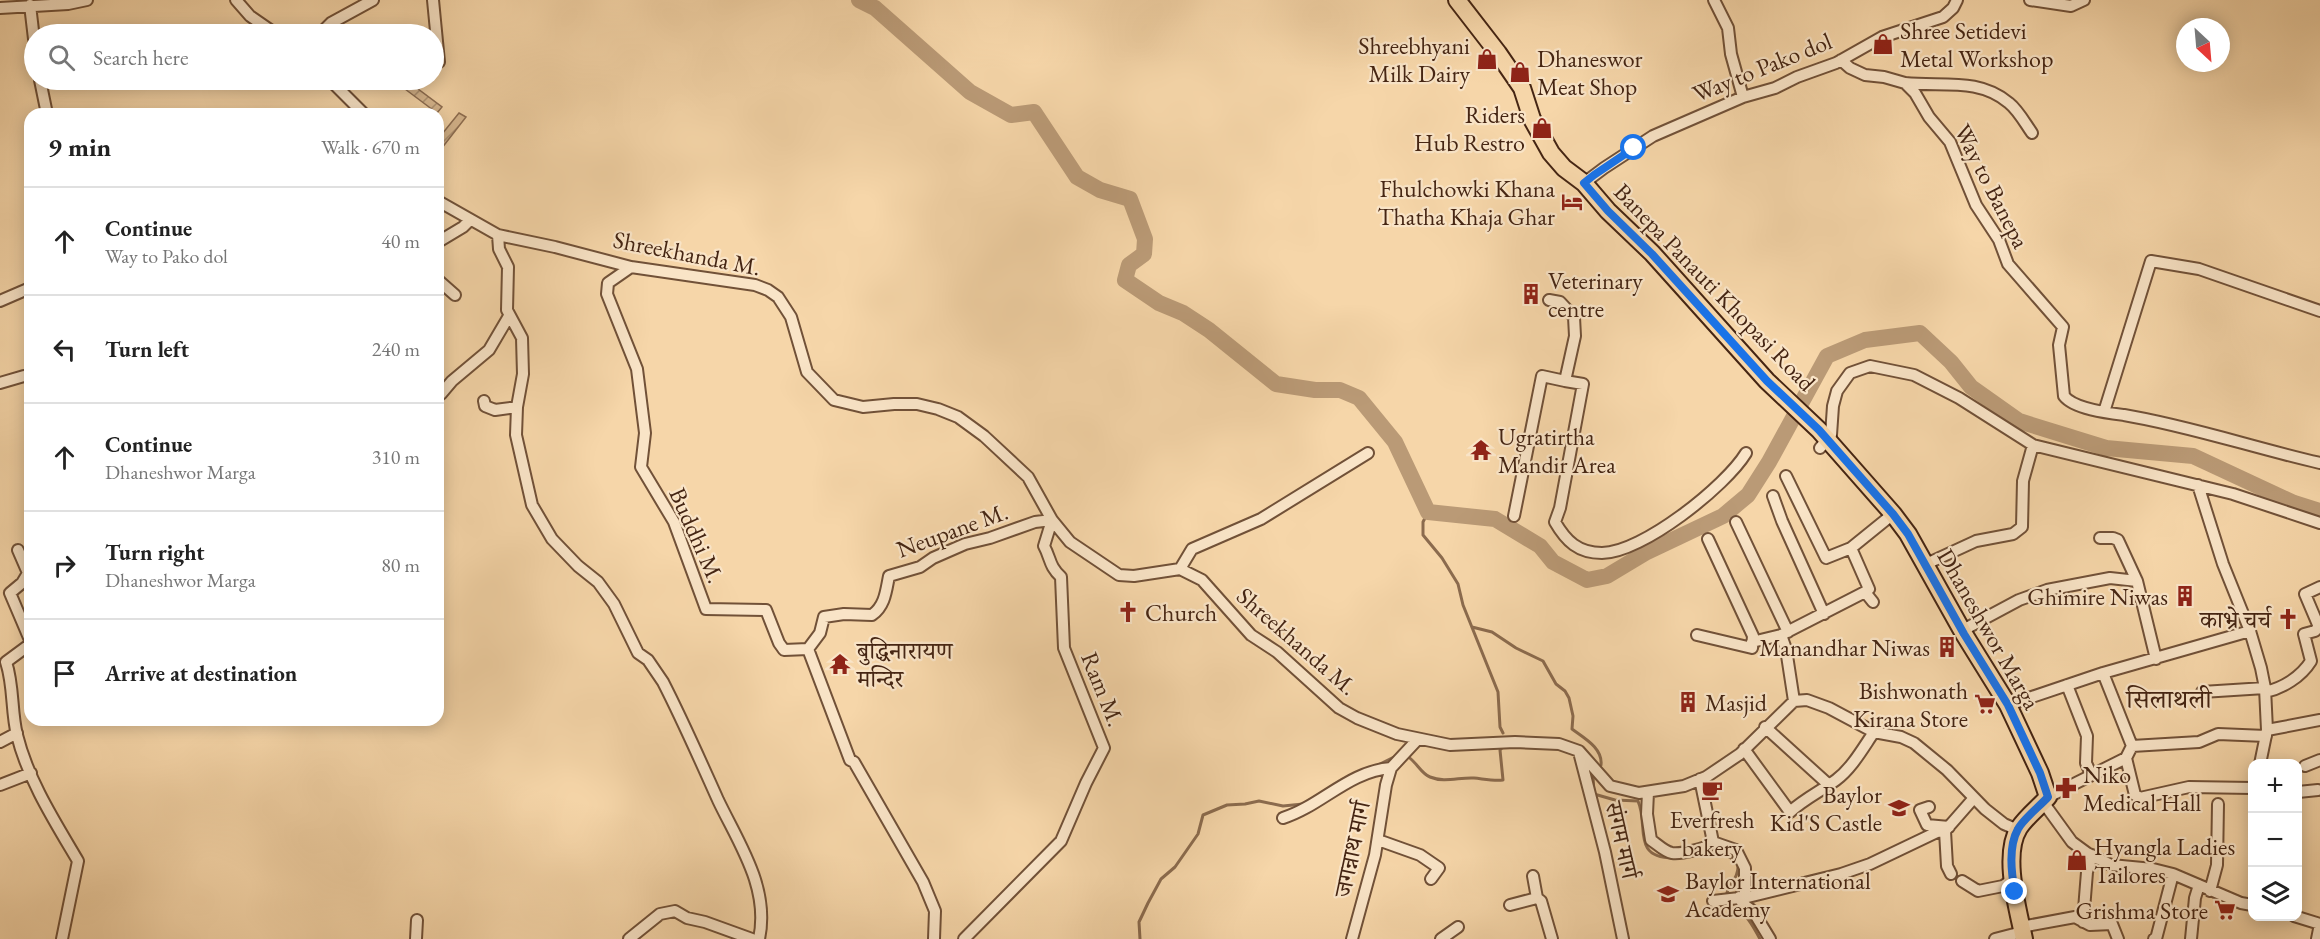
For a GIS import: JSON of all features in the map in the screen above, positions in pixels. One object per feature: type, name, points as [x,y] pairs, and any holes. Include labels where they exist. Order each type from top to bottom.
[{"type":"main road","name":"Banepa Panauti Khopasi Road","points":[[1458,0],[1522,88],[1532,119],[1551,153],[1564,168],[1584,183],[1822,439]]},
{"type":"main road","name":"Dhaneshwor Marga","points":[[1822,439],[1893,514],[1908,534],[1924,565],[2008,705],[2040,773],[2045,799]]},
{"type":"main road","points":[[2022,933],[2013,879],[2012,847],[2018,830],[2045,799]]},
{"type":"street","points":[[0,8],[87,0]]},
{"type":"street","points":[[236,0],[250,16],[262,24]]},
{"type":"street","points":[[330,24],[373,0]]},
{"type":"street","points":[[433,0],[435,24]]},
{"type":"street","points":[[1714,0],[1725,17],[1731,54],[1743,97]]},
{"type":"street","name":"Way to Pako dol","points":[[1584,183],[1653,136],[1743,97],[1775,88],[1841,60],[1882,37],[1943,17],[1953,8],[1957,0]]},
{"type":"street","points":[[2030,0],[2071,6],[2084,0]]},
{"type":"street","points":[[30,5],[32,24]]},
{"type":"street","points":[[1841,60],[1850,68],[1865,75],[1922,85],[1960,84],[1984,87],[2011,104],[2032,133]]},
{"type":"street","name":"Way to Banepa","points":[[1905,82],[1915,93],[1929,117],[1950,142],[1976,205],[1996,234],[2008,264],[2063,327],[2059,345],[2064,396],[2075,404],[2104,412]]},
{"type":"street","points":[[42,90],[46,108]]},
{"type":"street","points":[[340,90],[358,108]]},
{"type":"street","name":"Shreekhanda M.","points":[[444,204],[498,235],[631,267],[755,285],[768,290],[778,297],[791,317],[807,372],[834,400],[863,407],[917,404],[958,417],[984,436],[1028,477],[1052,520],[1070,542],[1119,575],[1134,576],[1180,569],[1202,579],[1251,635],[1277,652],[1339,708],[1357,718],[1416,741],[1450,745],[1515,742],[1559,744],[1579,752]]},
{"type":"street","points":[[444,238],[471,220]]},
{"type":"street","points":[[498,235],[499,249],[508,267],[507,309],[522,339],[523,374],[517,407],[516,435],[532,505],[552,539],[603,589],[614,604],[638,653],[648,660],[663,682],[751,866],[761,901],[762,924],[759,939]]},
{"type":"street","points":[[2320,311],[2199,270],[2151,261],[2104,412],[2153,420],[2320,463]]},
{"type":"street","name":"Buddhi M.","points":[[631,267],[608,283],[607,294],[637,369],[645,433],[641,467],[674,522],[706,609],[766,610],[779,644],[784,650],[808,649]]},
{"type":"street","points":[[444,285],[455,295]]},
{"type":"street","points":[[0,302],[24,291]]},
{"type":"street","points":[[1549,300],[1560,302],[1574,317],[1575,336],[1565,381]]},
{"type":"street","points":[[444,390],[489,350],[509,316]]},
{"type":"street","points":[[1822,439],[1830,435],[1837,391],[1850,373],[1870,366],[1914,375],[1959,398],[2033,445],[2233,494],[2320,523]]},
{"type":"street","points":[[0,383],[24,376]]},
{"type":"street","points":[[1514,516],[1542,376],[1583,384],[1556,522],[1567,541],[1583,550],[1602,553],[1624,550],[1684,515],[1738,467],[1746,453]]},
{"type":"street","points":[[484,401],[485,406],[495,410],[517,407]]},
{"type":"street","points":[[1924,565],[1976,541],[2013,534],[2022,527],[2023,481],[2033,445]]},
{"type":"street","points":[[1180,569],[1192,549],[1261,519],[1368,453]]},
{"type":"street","points":[[1786,476],[1826,558],[1851,548],[1893,514]]},
{"type":"street","points":[[2198,485],[2223,564],[2250,631],[2265,690],[2267,733],[2261,759]]},
{"type":"street","points":[[1773,496],[1782,522],[1824,614]]},
{"type":"street","name":"Neupane M.","points":[[808,649],[820,633],[824,617],[843,614],[872,615],[878,611],[884,601],[889,576],[920,567],[933,558],[965,544],[1035,522],[1052,520]]},
{"type":"street","name":"Ram M.","points":[[964,939],[1061,841],[1104,748],[1064,648],[1061,577],[1052,569],[1049,554],[1044,546],[1052,520]]},
{"type":"street","points":[[1736,522],[1785,634],[1794,701]]},
{"type":"street","points":[[2100,538],[2118,540],[2137,581],[2156,658]]},
{"type":"street","points":[[1697,635],[1752,648],[1753,636],[1708,539]]},
{"type":"street","points":[[1752,642],[1785,634],[1869,589],[1851,548]]},
{"type":"street","points":[[18,550],[24,564]]},
{"type":"street","points":[[1963,630],[2019,600],[2047,590],[2110,578],[2137,581]]},
{"type":"street","points":[[24,580],[9,593],[24,626]]},
{"type":"street","points":[[2202,692],[2275,690],[2301,674],[2311,661],[2304,634],[2315,631],[2319,627],[2305,594],[2320,587]]},
{"type":"street","points":[[1865,592],[1874,602]]},
{"type":"street","points":[[2008,705],[2103,673],[2250,631]]},
{"type":"street","points":[[24,648],[3,658],[12,686],[16,733],[24,759],[78,861],[62,939]]},
{"type":"street","points":[[808,649],[850,760],[854,762],[870,788],[883,815],[923,882],[935,911],[934,939]]},
{"type":"street","points":[[2103,673],[2132,746],[2126,758],[2045,799],[2072,842],[2111,865],[2153,869],[2173,874],[2210,891],[2248,904]]},
{"type":"street","points":[[2067,685],[2087,736],[2086,763],[2091,774]]},
{"type":"street","points":[[1579,752],[1610,786],[1639,793],[1684,786],[1720,768],[1744,749],[1794,701],[1807,700],[1874,732],[1901,737],[1914,743],[1947,770],[1974,799],[2004,824],[2018,830]]},
{"type":"street","points":[[2132,746],[2199,742],[2218,734],[2267,733],[2320,720]]},
{"type":"street","points":[[1765,727],[1829,785]]},
{"type":"street","points":[[1744,749],[1790,812],[1848,769],[1874,732]]},
{"type":"street","points":[[0,742],[16,733]]},
{"type":"street","points":[[1283,818],[1297,813],[1347,783],[1378,769],[1394,765],[1416,741]]},
{"type":"street","name":"संगम मार्ग","points":[[1579,752],[1605,852],[1623,939]]},
{"type":"street","points":[[2126,758],[2135,795],[2140,798],[2189,787],[2248,788]]},
{"type":"street","points":[[2305,766],[2320,760]]},
{"type":"street","name":"जगन्नाथ मार्ग","points":[[1352,939],[1378,840],[1386,785],[1394,765]]},
{"type":"street","points":[[0,785],[31,772]]},
{"type":"street","points":[[1700,780],[1713,842]]},
{"type":"street","points":[[2302,792],[2318,790]]},
{"type":"street","points":[[1648,792],[1647,814],[1651,840],[1671,853],[1702,849],[1709,847],[1713,842]]},
{"type":"street","points":[[1713,902],[1841,874],[1870,864],[1947,829],[1974,799]]},
{"type":"street","points":[[2210,891],[2217,865],[2218,804]]},
{"type":"street","points":[[1929,807],[1920,810],[1927,825],[1942,825],[1947,829]]},
{"type":"street","points":[[1947,829],[1947,866],[1951,874]]},
{"type":"street","points":[[1378,840],[1420,855],[1439,868],[1431,879]]},
{"type":"street","points":[[1713,842],[1736,850],[1745,868],[1743,904],[1753,911],[1770,939]]},
{"type":"street","points":[[2083,922],[2087,872],[2092,855]]},
{"type":"street","points":[[2154,939],[2156,939],[2173,874]]},
{"type":"street","points":[[1533,876],[1537,898],[1541,901],[1552,939]]},
{"type":"street","points":[[1962,881],[1977,891],[2003,886],[2013,879]]},
{"type":"street","points":[[2191,939],[2195,898],[2199,885]]},
{"type":"street","points":[[1510,905],[1537,898]]},
{"type":"street","points":[[629,939],[660,914],[675,911],[687,918],[705,921],[752,939]]},
{"type":"street","points":[[1995,939],[2075,917],[2090,925],[2112,924],[2118,939]]},
{"type":"street","points":[[2302,918],[2320,924],[2317,939]]},
{"type":"street","points":[[416,939],[417,920]]},
{"type":"street","points":[[1441,939],[1458,927]]},
{"type":"shaded area","points":[[406,90],[419,90],[442,107],[430,108]]},
{"type":"shaded area","points":[[459,113],[466,117],[444,145],[444,132]]},
{"type":"waterway","points":[[859,0],[875,8],[970,92],[1011,115],[1034,112],[1077,177],[1100,190],[1130,199],[1145,239],[1144,254],[1129,265],[1125,280],[1159,303],[1183,313],[1209,330],[1276,384],[1315,390],[1340,390],[1359,398],[1395,442],[1428,512],[1495,519],[1540,546],[1553,562],[1587,580],[1607,576],[1647,552],[1723,516],[1748,495],[1769,462],[1827,356],[1865,340],[1920,333],[1951,362],[1971,387],[2019,421],[2106,448],[2193,456],[2294,503],[2320,511]]},
{"type":"waterway","points":[[1428,512],[1423,522],[1423,535],[1442,558],[1458,584],[1463,605],[1498,692],[1500,727],[1503,733]]},
{"type":"waterway","points":[[1472,627],[1492,632],[1516,648],[1543,661],[1556,684],[1565,691],[1569,698],[1573,716],[1572,729],[1596,749],[1601,765]]},
{"type":"waterway","points":[[1405,755],[1423,773],[1435,779],[1503,780],[1500,750],[1503,747]]},
{"type":"waterway","points":[[1378,765],[1396,756]]},
{"type":"waterway","points":[[1593,774],[1594,794],[1615,800],[1638,801],[1646,846],[1660,857],[1673,858]]},
{"type":"waterway","points":[[1140,939],[1139,922],[1148,903],[1161,879],[1175,867],[1198,834],[1203,815],[1227,805],[1259,801],[1283,806],[1303,804],[1334,785]]},
{"type":"waterway","points":[[1703,852],[1727,856],[1738,865],[1737,874],[1726,897]]},
{"type":"waterway","points":[[1727,903],[1728,908],[1739,911],[1748,919],[1760,939]]},
{"type":"place","name":"Shree Setidevi Metal Workshop","points":[[1883,44]]},
{"type":"place","name":"Shreebhyani Milk Dairy","points":[[1487,59]]},
{"type":"place","name":"Dhaneswor Meat Shop","points":[[1520,72]]},
{"type":"place","name":"Riders Hub Restro","points":[[1542,128]]},
{"type":"place","name":"Fhulchowki Khana Thatha Khaja Ghar","points":[[1572,202]]},
{"type":"place","name":"Veterinary centre","points":[[1531,294]]},
{"type":"place","name":"Ugratirtha Mandir Area","points":[[1481,450]]},
{"type":"place","name":"Ghimire Niwas","points":[[2185,596]]},
{"type":"place","name":"Church","points":[[1128,612]]},
{"type":"place","name":"काभ्रे चर्च","points":[[2288,619]]},
{"type":"place","name":"Manandhar Niwas","points":[[1947,647]]},
{"type":"place","name":"बुद्धिनारायण मन्दिर","points":[[840,664]]},
{"type":"place","name":"Masjid","points":[[1688,702]]},
{"type":"place","name":"Bishwonath Kirana Store","points":[[1985,704]]},
{"type":"place","name":"Niko Medical Hall","points":[[2066,788]]},
{"type":"place","name":"Everfresh bakery","points":[[1712,790]]},
{"type":"place","name":"Baylor Kid'S Castle","points":[[1899,808]]},
{"type":"place","name":"Hyangla Ladies Tailores","points":[[2077,860]]},
{"type":"place","name":"Baylor International Academy","points":[[1668,894]]},
{"type":"place","name":"Grishma Store","points":[[2225,910]]},
{"type":"district","name":"सिलाथली","points":[[2169,699]]},
{"type":"route","points":[[1634,148],[1584,183],[1767,381],[1819,430],[1893,514],[1908,534],[1964,634],[2008,705],[2040,773],[2048,797],[2019,827],[2012,847],[2015,892]]}]
